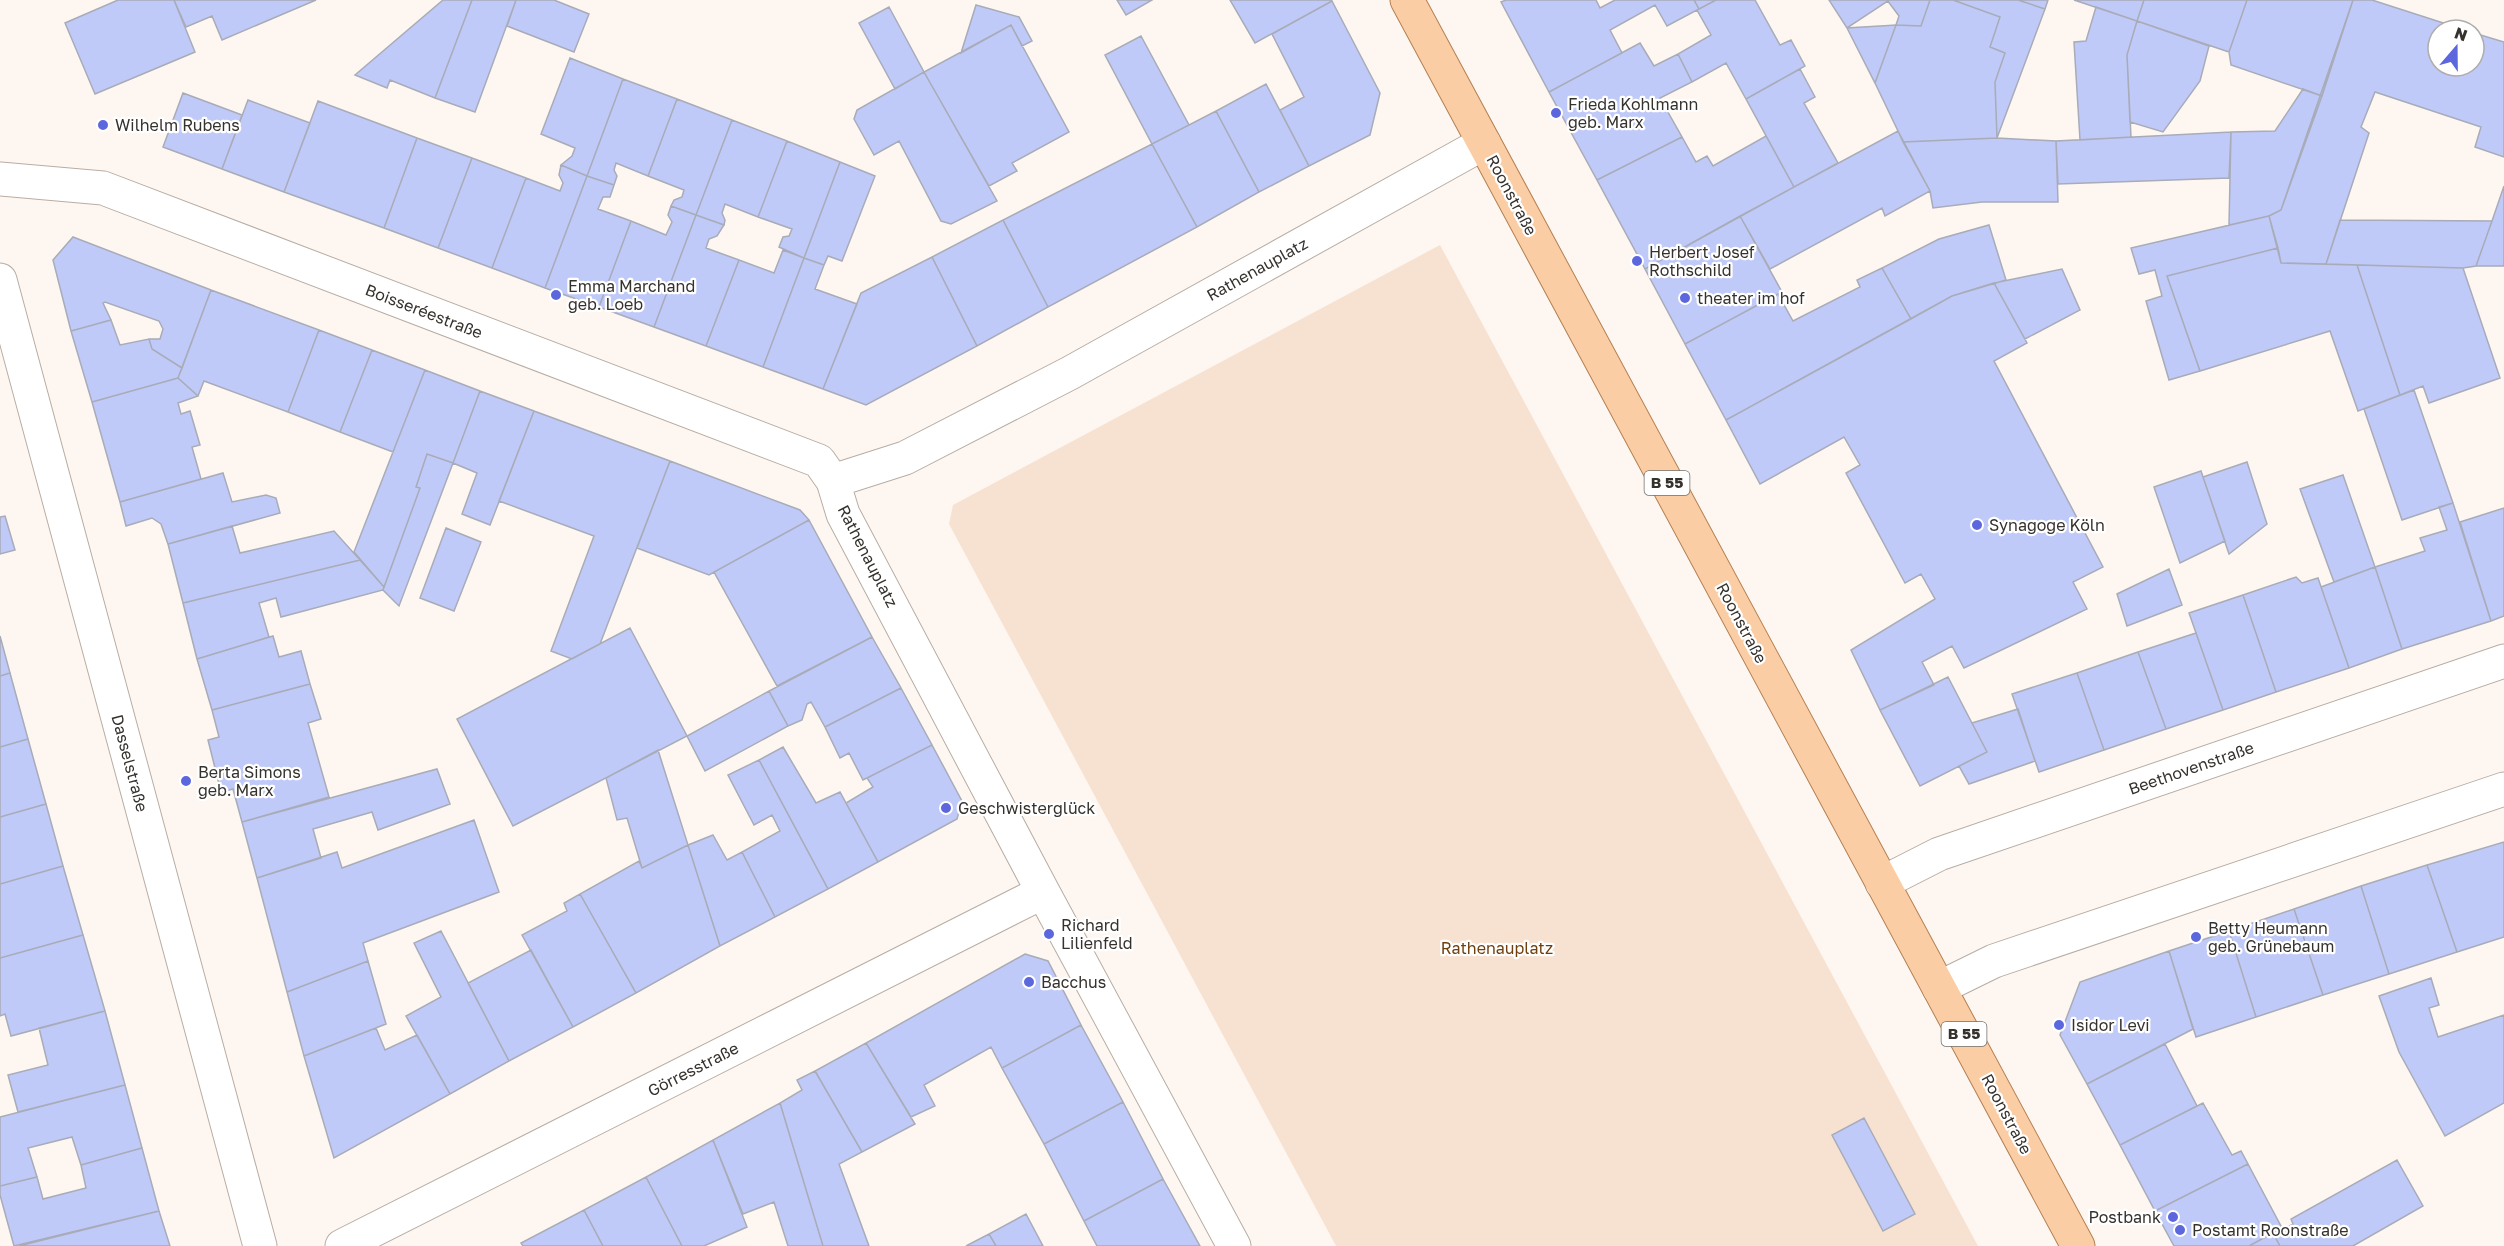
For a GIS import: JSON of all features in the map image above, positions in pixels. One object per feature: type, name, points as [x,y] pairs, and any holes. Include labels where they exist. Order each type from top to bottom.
[{"type":"main road","name":"Roonstraße","points":[[1407,0],[2078,1246]]},
{"type":"street","name":"Rathenauplatz","points":[[1234,1246],[843,514],[833,481],[916,453],[1070,373],[1484,143]]},
{"type":"street","name":"Boisseréestraße","points":[[0,179],[103,188],[819,461],[833,481]]},
{"type":"street","name":"Dasselstraße","points":[[0,280],[260,1246]]},
{"type":"street","name":"Beethovenstraße","points":[[1882,883],[1939,854],[2504,661]]},
{"type":"street","points":[[1939,988],[1994,961],[2504,789]]},
{"type":"street","name":"Görresstraße","points":[[342,1246],[1043,892]]},
{"type":"green space","name":"Rathenauplatz","points":[[1440,245],[1978,1246],[1336,1246],[949,524],[953,505]]},
{"type":"building","points":[[118,0],[174,0],[195,52],[95,94],[65,23]]},
{"type":"building","points":[[174,0],[316,0],[222,40],[212,16],[186,27]]},
{"type":"building","points":[[443,0],[472,0],[435,98],[390,80],[387,88],[355,75]]},
{"type":"building","points":[[472,0],[516,0],[475,112],[435,98]]},
{"type":"building","points":[[516,0],[554,0],[589,14],[574,52],[507,26]]},
{"type":"building","points":[[1117,0],[1152,0],[1126,15]]},
{"type":"building","points":[[1230,0],[1331,0],[1332,1],[1255,43]]},
{"type":"building","points":[[1506,0],[1596,0],[1600,8],[1615,0],[1694,0],[1699,9],[1667,26],[1655,5],[1610,30],[1622,53],[1549,92],[1501,2]]},
{"type":"building","points":[[1694,0],[1716,0],[1699,9]]},
{"type":"building","points":[[1716,0],[1755,0],[1780,45],[1791,40],[1805,66],[1746,99],[1726,63],[1692,82],[1678,54],[1711,35],[1697,10]]},
{"type":"building","points":[[1829,0],[1887,0],[1888,1],[1847,28]]},
{"type":"building","points":[[1887,0],[1930,0],[1921,26],[1896,25],[1899,16]]},
{"type":"building","points":[[1930,0],[1953,0],[2000,17],[1990,47],[2005,53],[1995,82],[1997,138],[1903,142],[1875,83],[1896,25],[1921,26]]},
{"type":"building","points":[[1953,0],[2018,0],[2045,9],[1997,138],[1995,82],[2005,53],[1990,47],[2000,17]]},
{"type":"building","points":[[2018,0],[2048,0],[2045,9]]},
{"type":"building","points":[[2074,0],[2144,0],[2137,21]]},
{"type":"building","points":[[2144,0],[2247,0],[2229,52],[2137,21]]},
{"type":"building","points":[[2247,0],[2353,0],[2322,96],[2231,65],[2229,52]]},
{"type":"building","points":[[2353,0],[2372,0],[2428,18],[2426,78],[2486,78],[2486,37],[2504,42],[2504,157],[2475,147],[2481,127],[2375,92],[2361,127],[2369,133],[2326,264],[2281,263],[2269,216],[2281,210]]},
{"type":"building","points":[[1332,1],[1380,93],[1370,135],[1309,166],[1280,110],[1304,97],[1272,34]]},
{"type":"building","points":[[976,5],[1019,17],[1032,41],[1022,46],[1011,25],[961,53]]},
{"type":"building","points":[[889,7],[924,72],[895,89],[859,23]]},
{"type":"building","points":[[2096,7],[2137,21],[2127,55],[2131,137],[2080,140],[2074,42],[2086,41]]},
{"type":"building","points":[[2137,21],[2209,46],[2200,81],[2163,132],[2130,122],[2127,55]]},
{"type":"building","points":[[1011,25],[1069,132],[1012,163],[1017,171],[989,186],[924,72]]},
{"type":"building","points":[[1896,25],[1875,83],[1847,28]]},
{"type":"building","points":[[1141,36],[1189,125],[1152,144],[1105,55]]},
{"type":"building","points":[[1640,43],[1654,66],[1678,54],[1692,82],[1660,98],[1682,137],[1597,180],[1549,92]]},
{"type":"building","points":[[570,58],[623,79],[587,176],[561,165],[572,156],[575,148],[541,134]]},
{"type":"building","points":[[1800,69],[1815,97],[1804,103],[1838,163],[1794,187],[1746,99]]},
{"type":"building","points":[[924,72],[997,201],[951,224],[941,221],[899,141],[874,155],[854,119],[857,110]]},
{"type":"building","points":[[623,79],[677,99],[648,176],[616,163],[614,170],[617,176],[614,185],[587,176]]},
{"type":"building","points":[[1266,84],[1309,166],[1259,192],[1216,111]]},
{"type":"building","points":[[2303,89],[2322,96],[2281,210],[2269,216],[2229,225],[2231,132],[2275,131]]},
{"type":"building","points":[[183,93],[242,115],[222,169],[163,147]]},
{"type":"building","points":[[677,99],[732,120],[696,215],[671,206],[674,200],[682,197],[684,190],[648,176]]},
{"type":"building","points":[[248,100],[310,123],[284,192],[222,169]]},
{"type":"building","points":[[318,101],[417,138],[384,228],[284,192]]},
{"type":"building","points":[[1216,111],[1259,192],[1197,227],[1152,144]]},
{"type":"building","points":[[732,120],[787,141],[758,217],[725,204],[722,213],[725,220],[724,225],[696,215]]},
{"type":"building","points":[[1898,131],[1930,191],[1885,216],[1882,208],[1770,269],[1740,216]]},
{"type":"building","points":[[2231,132],[2229,178],[2058,184],[2056,141]]},
{"type":"building","points":[[1766,136],[1794,187],[1645,269],[1597,180],[1682,137],[1696,162],[1707,156],[1713,166]]},
{"type":"building","points":[[417,138],[472,158],[438,248],[384,228]]},
{"type":"building","points":[[1997,138],[2056,141],[2058,202],[1982,202],[1933,208],[1930,191],[1903,142]]},
{"type":"building","points":[[787,141],[840,162],[804,258],[779,247],[783,237],[789,236],[792,229],[758,217]]},
{"type":"building","points":[[1152,144],[1197,227],[1048,307],[1003,220]]},
{"type":"building","points":[[472,158],[526,178],[492,268],[438,248]]},
{"type":"building","points":[[840,162],[875,176],[842,261],[828,256],[824,265],[804,258]]},
{"type":"building","points":[[561,165],[587,176],[545,288],[492,268],[526,178],[560,191],[563,183],[559,175]]},
{"type":"building","points":[[587,176],[614,185],[610,197],[603,197],[598,209],[631,221],[599,307],[545,288]]},
{"type":"building","points":[[2504,186],[2504,266],[2476,266],[2492,221]]},
{"type":"building","points":[[671,206],[696,215],[654,327],[599,307],[631,221],[666,235],[672,222],[668,215]]},
{"type":"building","points":[[696,215],[724,225],[717,236],[709,239],[706,248],[739,260],[706,346],[654,327]]},
{"type":"building","points":[[1740,216],[1782,292],[1685,344],[1645,269]]},
{"type":"building","points":[[2269,216],[2278,248],[2167,276],[2200,371],[2169,380],[2146,301],[2162,296],[2155,270],[2139,274],[2131,248]]},
{"type":"building","points":[[1003,220],[1048,307],[977,346],[932,257]]},
{"type":"building","points":[[2340,220],[2492,221],[2476,266],[2463,268],[2326,264]]},
{"type":"building","points":[[1989,225],[2006,280],[1952,296],[1911,319],[1882,268],[1939,239]]},
{"type":"building","points":[[73,237],[211,290],[182,368],[152,349],[149,339],[160,339],[163,329],[159,321],[105,302],[103,303],[111,320],[71,331],[53,260]]},
{"type":"building","points":[[2278,248],[2281,263],[2357,265],[2400,395],[2358,411],[2330,331],[2200,371],[2167,276]]},
{"type":"building","points":[[783,250],[804,258],[763,367],[706,346],[739,260],[774,273]]},
{"type":"building","points":[[932,257],[977,346],[866,405],[823,389],[861,293]]},
{"type":"building","points":[[804,258],[824,265],[815,289],[857,304],[823,389],[763,367]]},
{"type":"building","points":[[2357,265],[2463,268],[2500,378],[2429,403],[2423,386],[2400,395]]},
{"type":"building","points":[[1882,268],[1911,319],[1726,420],[1685,344],[1778,294],[1793,321],[1860,287],[1857,280]]},
{"type":"building","points":[[2062,269],[2080,310],[2025,339],[1994,283]]},
{"type":"building","name":"Synagoge Köln","points":[[1994,283],[2027,343],[1994,361],[2103,567],[2073,582],[2087,609],[1964,668],[1952,646],[1922,662],[1934,685],[1880,710],[1851,650],[1935,599],[1921,574],[1905,583],[1846,473],[1860,465],[1844,437],[1760,484],[1726,420],[1952,296]]},
{"type":"building","points":[[211,290],[319,330],[288,412],[204,381],[198,396],[178,378]]},
{"type":"building","points":[[111,320],[120,345],[149,339],[152,349],[182,368],[178,378],[92,402],[71,331]]},
{"type":"building","points":[[319,330],[372,350],[340,432],[288,412]]},
{"type":"building","points":[[372,350],[425,370],[393,452],[340,432]]},
{"type":"building","points":[[425,370],[480,391],[453,463],[427,454],[416,487],[420,488],[384,587],[354,552]]},
{"type":"building","points":[[178,378],[198,396],[178,403],[181,414],[190,411],[200,445],[192,447],[201,479],[120,502],[92,402]]},
{"type":"building","points":[[2414,390],[2453,503],[2402,520],[2364,409]]},
{"type":"building","points":[[480,391],[534,411],[490,525],[462,514],[477,473],[453,463]]},
{"type":"building","points":[[534,411],[670,461],[600,644],[572,659],[551,651],[594,536],[499,501]]},
{"type":"building","points":[[427,454],[453,463],[399,606],[383,590],[420,488],[416,487]]},
{"type":"building","points":[[670,461],[800,510],[809,520],[709,575],[637,548]]},
{"type":"building","points":[[2247,462],[2267,524],[2229,554],[2203,477]]},
{"type":"building","points":[[2201,471],[2225,541],[2180,563],[2154,487]]},
{"type":"building","points":[[223,473],[232,502],[266,495],[276,498],[280,513],[168,544],[161,524],[152,518],[126,526],[120,502]]},
{"type":"building","points":[[2343,475],[2375,567],[2334,582],[2300,489]]},
{"type":"building","points":[[2453,503],[2491,621],[2402,649],[2375,567],[2425,551],[2420,538],[2447,530],[2439,507]]},
{"type":"building","points":[[2504,508],[2504,616],[2491,621],[2460,522]]},
{"type":"building","points":[[5,516],[15,550],[0,554],[0,517]]},
{"type":"building","points":[[809,520],[872,637],[777,686],[714,572]]},
{"type":"building","points":[[232,526],[240,553],[334,531],[360,560],[183,603],[168,544]]},
{"type":"building","points":[[446,528],[481,542],[454,611],[420,598]]},
{"type":"building","points":[[360,560],[384,587],[383,590],[281,617],[276,598],[259,603],[269,637],[197,659],[183,603]]},
{"type":"building","points":[[2375,567],[2402,649],[2349,668],[2321,587]]},
{"type":"building","points":[[2169,569],[2182,605],[2127,626],[2117,594]]},
{"type":"building","points":[[2296,577],[2302,583],[2318,578],[2349,668],[2276,692],[2243,595]]},
{"type":"building","points":[[2243,595],[2276,692],[2223,710],[2189,613]]},
{"type":"building","points":[[630,628],[687,736],[513,826],[457,719]]},
{"type":"building","points":[[2196,633],[2223,710],[2166,729],[2138,652]]},
{"type":"building","points":[[0,636],[10,673],[0,676]]},
{"type":"building","points":[[273,636],[279,657],[301,651],[310,684],[212,710],[197,659]]},
{"type":"building","points":[[872,637],[901,688],[825,727],[811,702],[807,704],[802,720],[788,726],[769,691]]},
{"type":"building","points":[[2138,652],[2166,729],[2104,750],[2077,673]]},
{"type":"building","points":[[10,673],[28,739],[0,747],[0,676]]},
{"type":"building","points":[[2077,673],[2104,750],[2039,772],[2012,694]]},
{"type":"building","points":[[1948,677],[1987,752],[1920,786],[1880,710]]},
{"type":"building","points":[[310,684],[321,719],[308,723],[329,797],[242,822],[233,789],[221,792],[208,740],[219,737],[212,710]]},
{"type":"building","points":[[901,688],[932,745],[863,780],[849,753],[840,758],[825,727]]},
{"type":"building","points":[[769,691],[788,726],[705,771],[687,736]]},
{"type":"building","points":[[2018,709],[2035,761],[1969,784],[1959,766],[1987,752],[1972,723]]},
{"type":"building","points":[[28,739],[46,804],[0,817],[0,747]]},
{"type":"building","points":[[932,745],[962,801],[957,819],[878,862],[846,803],[873,787],[867,778]]},
{"type":"building","points":[[783,747],[816,803],[840,792],[878,862],[828,889],[759,760]]},
{"type":"building","points":[[658,750],[688,845],[642,868],[627,818],[617,820],[606,778]]},
{"type":"building","points":[[759,760],[828,889],[775,917],[742,852],[780,831],[772,815],[754,825],[728,775]]},
{"type":"building","points":[[437,769],[450,804],[378,830],[372,812],[313,829],[321,858],[257,878],[242,822]]},
{"type":"building","points":[[46,804],[63,866],[0,884],[0,817]]},
{"type":"building","points":[[474,820],[499,892],[363,943],[368,961],[287,992],[257,878],[337,852],[342,868]]},
{"type":"building","points":[[713,835],[727,860],[742,852],[775,917],[720,946],[688,845]]},
{"type":"building","points":[[2504,842],[2504,937],[2457,952],[2427,865]]},
{"type":"building","points":[[688,845],[720,946],[636,993],[580,894],[639,861],[642,868]]},
{"type":"building","points":[[2427,865],[2457,952],[2389,974],[2361,886]]},
{"type":"building","points":[[63,866],[83,935],[0,958],[0,884]]},
{"type":"building","points":[[2361,886],[2389,974],[2323,995],[2294,909]]},
{"type":"building","points":[[580,894],[636,993],[573,1027],[522,935],[567,911],[564,903]]},
{"type":"building","points":[[2294,909],[2323,995],[2256,1017],[2229,931]]},
{"type":"building","points":[[441,931],[509,1061],[450,1094],[406,1016],[441,997],[414,943]]},
{"type":"building","points":[[2229,931],[2256,1017],[2196,1037],[2169,951]]},
{"type":"building","points":[[83,935],[105,1011],[11,1036],[5,1014],[0,1016],[0,958]]},
{"type":"building","points":[[531,950],[573,1027],[509,1061],[468,983]]},
{"type":"building","points":[[2169,951],[2193,1029],[2087,1084],[2060,1035],[2080,982]]},
{"type":"building","points":[[1025,954],[1048,961],[1081,1025],[1002,1068],[991,1047],[924,1085],[935,1106],[911,1117],[866,1043]]},
{"type":"building","points":[[368,961],[386,1024],[304,1056],[287,992]]},
{"type":"building","points":[[2431,978],[2439,1005],[2429,1008],[2438,1037],[2504,1015],[2504,1103],[2445,1136],[2399,1052],[2379,996]]},
{"type":"building","points":[[105,1011],[125,1085],[18,1112],[8,1075],[48,1065],[39,1028]]},
{"type":"building","points":[[1081,1025],[1123,1102],[1044,1144],[1002,1068]]},
{"type":"building","points":[[376,1028],[385,1050],[417,1035],[450,1094],[334,1158],[304,1056]]},
{"type":"building","points":[[866,1043],[915,1124],[862,1152],[815,1071]]},
{"type":"building","points":[[2165,1044],[2197,1106],[2120,1145],[2087,1084]]},
{"type":"building","points":[[815,1071],[862,1152],[839,1164],[869,1246],[823,1246],[780,1103],[802,1090],[797,1080]]},
{"type":"building","points":[[125,1085],[142,1148],[81,1165],[72,1137],[28,1148],[37,1177],[0,1186],[0,1117]]},
{"type":"building","points":[[1123,1102],[1163,1179],[1084,1221],[1044,1144]]},
{"type":"building","points":[[780,1103],[823,1246],[788,1246],[774,1202],[743,1214],[713,1140]]},
{"type":"building","points":[[2203,1103],[2232,1155],[2241,1151],[2248,1164],[2155,1211],[2120,1145]]},
{"type":"building","points":[[1864,1118],[1915,1214],[1883,1231],[1832,1135]]},
{"type":"building","points":[[713,1140],[747,1227],[704,1246],[682,1246],[646,1177]]},
{"type":"building","points":[[142,1148],[159,1211],[14,1246],[0,1195],[0,1186],[37,1177],[43,1199],[86,1188],[81,1165]]},
{"type":"building","points":[[2397,1160],[2423,1206],[2353,1246],[2280,1246],[2274,1235],[2293,1224],[2291,1219]]},
{"type":"building","points":[[2248,1164],[2282,1228],[2249,1246],[2174,1246],[2155,1211]]},
{"type":"building","points":[[646,1177],[682,1246],[603,1246],[584,1210]]},
{"type":"building","points":[[1163,1179],[1200,1246],[1097,1246],[1084,1221]]},
{"type":"building","points":[[584,1210],[603,1246],[523,1246],[521,1243]]},
{"type":"building","points":[[159,1211],[170,1246],[19,1246]]},
{"type":"building","points":[[1026,1214],[1043,1246],[996,1246],[989,1234]]},
{"type":"building","points":[[2273,1233],[2280,1246],[2249,1246]]},
{"type":"building","points":[[989,1234],[996,1246],[966,1246]]},
{"type":"place","name":"Frieda Kohlmann geb. Marx","points":[[1556,113]]},
{"type":"place","name":"Wilhelm Rubens","points":[[103,125]]},
{"type":"place","name":"Herbert Josef Rothschild","points":[[1637,261]]},
{"type":"place","name":"Emma Marchand geb. Loeb","points":[[556,295]]},
{"type":"place","name":"theater im hof","points":[[1685,298]]},
{"type":"place","name":"Synagoge Köln","points":[[1977,525]]},
{"type":"place","name":"Berta Simons geb. Marx","points":[[186,781]]},
{"type":"place","name":"Geschwisterglück","points":[[946,808]]},
{"type":"place","name":"Richard Lilienfeld","points":[[1049,934]]},
{"type":"place","name":"Betty Heumann geb. Grünebaum","points":[[2196,937]]},
{"type":"place","name":"Bacchus","points":[[1029,982]]},
{"type":"place","name":"Isidor Levi","points":[[2059,1025]]},
{"type":"place","name":"Postbank","points":[[2173,1217]]},
{"type":"place","name":"Postamt Roonstraße","points":[[2180,1230]]}]
